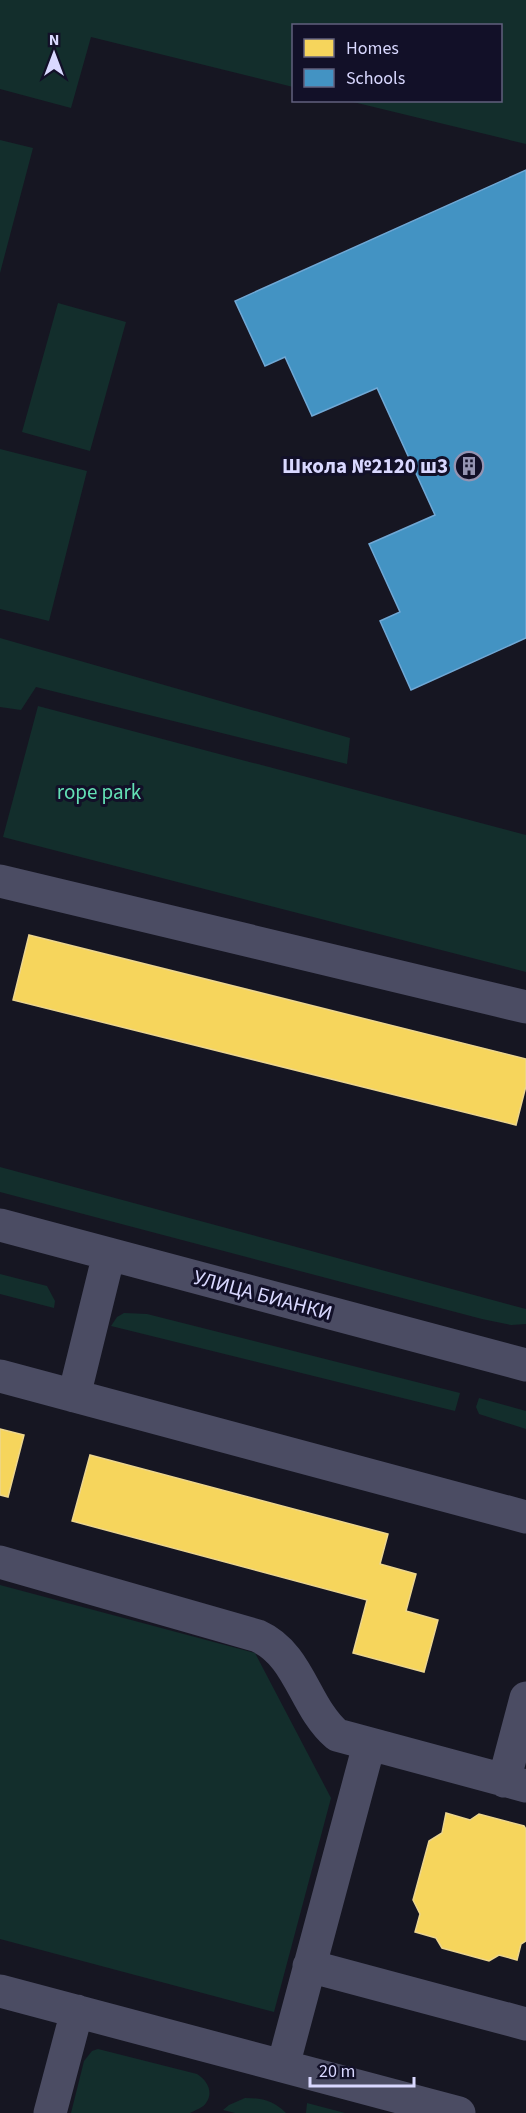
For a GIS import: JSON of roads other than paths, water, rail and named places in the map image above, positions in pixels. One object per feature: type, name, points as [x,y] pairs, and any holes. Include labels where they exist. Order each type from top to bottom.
[{"type":"street","points":[[0,881],[526,1007]]},
{"type":"street","name":"УЛИЦА БИАНКИ","points":[[0,1225],[526,1365]]},
{"type":"street","points":[[74,1396],[109,1254]]},
{"type":"street","points":[[0,1376],[526,1517]]},
{"type":"street","points":[[0,1562],[268,1640],[288,1661],[329,1728],[343,1737],[515,1783],[526,1698]]},
{"type":"street","points":[[283,2066],[369,1745]]},
{"type":"street","points":[[309,1966],[526,2024]]},
{"type":"street","points":[[0,1990],[283,2066],[413,2107],[459,2113]]},
{"type":"street","points":[[50,2113],[77,2011]]},
{"type":"place","name":"Школа №2120 ш3","points":[[469,466]]},
{"type":"park label","name":"rope park","points":[[99,792]]}]
